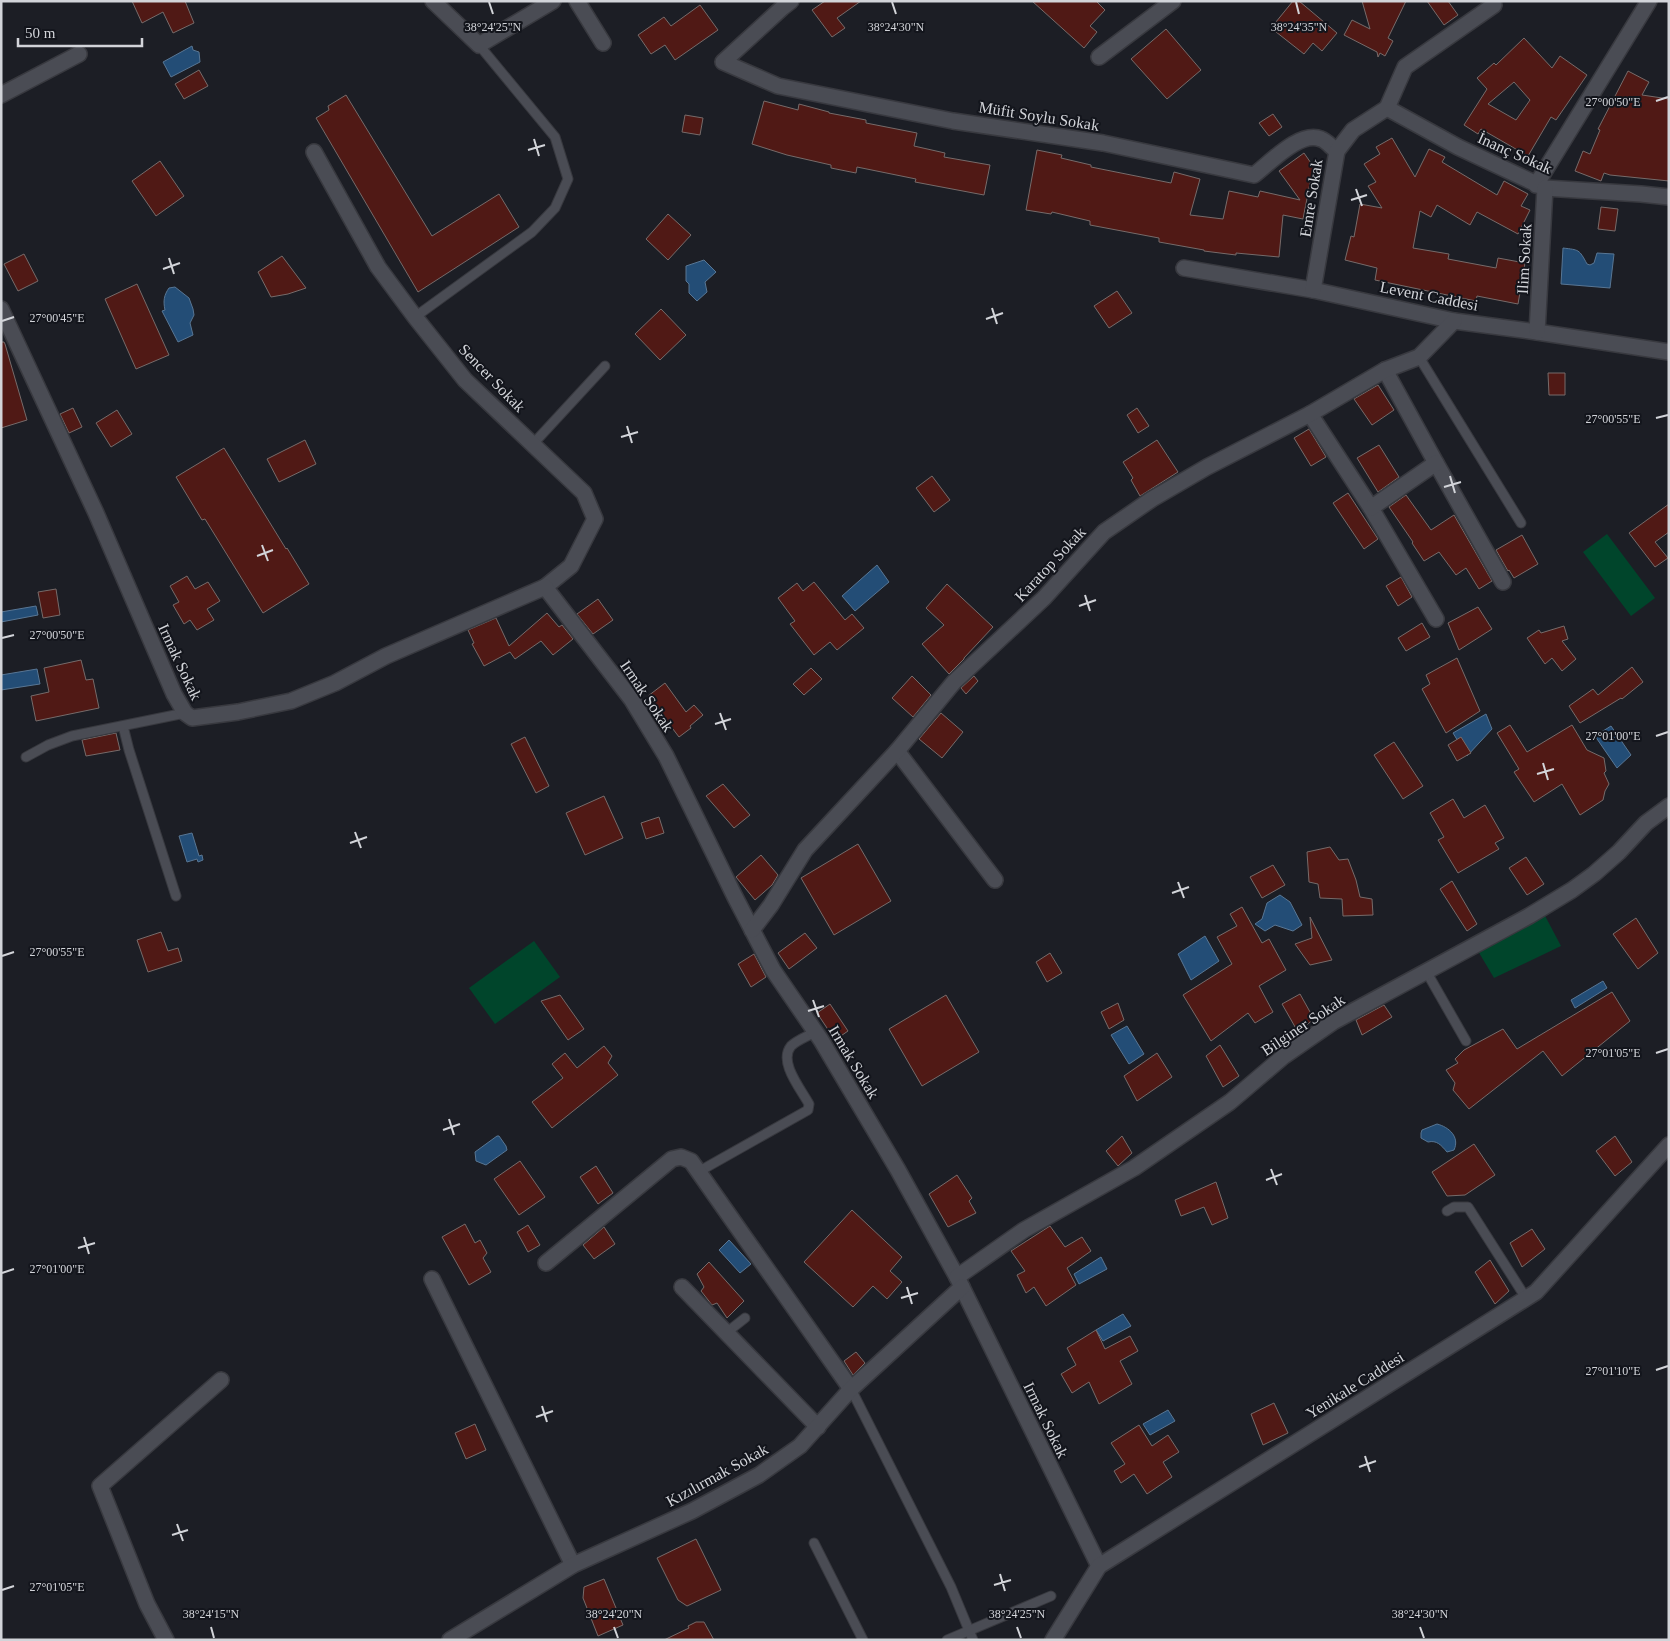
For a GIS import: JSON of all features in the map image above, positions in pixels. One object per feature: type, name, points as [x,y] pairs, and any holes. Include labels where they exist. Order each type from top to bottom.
[{"type":"street","points":[[433,1],[479,45],[553,1]]},
{"type":"street","points":[[577,1],[603,43]]},
{"type":"street","name":"Müfit Soylu Sokak","points":[[791,1],[723,62],[778,86],[953,120],[1103,143],[1254,175],[1299,140],[1309,137],[1322,139],[1337,151]]},
{"type":"street","points":[[1099,57],[1173,1]]},
{"type":"street","name":"Ilim Sokak","points":[[1538,332],[1540,186],[1649,1]]},
{"type":"street","points":[[1387,108],[1405,68],[1494,5]]},
{"type":"street","points":[[1,95],[79,54]]},
{"type":"street","name":"İnanç Sokak","points":[[1387,108],[1458,147],[1540,186],[1669,197]]},
{"type":"street","name":"Emre Sokak","points":[[1313,290],[1337,151],[1353,130],[1387,108]]},
{"type":"street","name":"Sencer Sokak","points":[[314,152],[378,267],[415,317],[465,380],[584,493],[594,519],[571,566],[545,587]]},
{"type":"street","name":"Levent Caddesi","points":[[1184,268],[1313,290],[1454,321],[1669,352]]},
{"type":"street","name":"Irmak Sokak","points":[[1,309],[96,513],[174,694],[185,713],[192,718],[205,718],[291,701],[335,683],[386,656],[545,587],[632,700],[666,756],[773,970],[815,1032],[898,1170],[960,1282],[1099,1566]]},
{"type":"street","name":"Karatop Sokak","points":[[752,930],[771,905],[804,850],[897,751],[954,682],[1044,598],[1104,532],[1152,499],[1207,467],[1310,414],[1385,370],[1419,357],[1454,321]]},
{"type":"street","points":[[1385,370],[1504,582]]},
{"type":"street","points":[[1310,414],[1371,508],[1436,619]]},
{"type":"street","points":[[1371,508],[1436,463]]},
{"type":"street","points":[[897,751],[995,880]]},
{"type":"street","name":"Bilginer Sokak","points":[[960,1282],[1024,1230],[1134,1168],[1230,1102],[1284,1056],[1333,1022],[1529,916],[1572,890],[1594,874],[1646,824],[1669,806]]},
{"type":"street","name":"Yenikale Caddesi","points":[[1053,1640],[1099,1566],[1536,1292],[1669,1145]]},
{"type":"street","points":[[546,1263],[672,1159],[681,1157],[691,1161],[851,1389]]},
{"type":"street","points":[[432,1279],[573,1565]]},
{"type":"street","name":"Kızılırmak Sokak","points":[[450,1640],[573,1565],[692,1511],[759,1475],[800,1446],[851,1389],[960,1282]]},
{"type":"street","points":[[682,1288],[818,1427]]},
{"type":"street","points":[[166,1640],[147,1604],[100,1486],[221,1380]]},
{"type":"lane","points":[[415,317],[532,232],[555,208],[568,179],[555,137],[479,45]]},
{"type":"lane","points":[[1419,357],[1520,523]]},
{"type":"lane","points":[[532,444],[605,366]]},
{"type":"lane","points":[[26,757],[48,745],[72,736],[185,713]]},
{"type":"lane","points":[[123,726],[176,896]]},
{"type":"lane","points":[[1426,971],[1466,1041]]},
{"type":"lane","points":[[698,1172],[808,1110],[809,1104],[786,1063],[788,1052],[792,1046],[815,1032]]},
{"type":"lane","points":[[1448,1211],[1454,1207],[1468,1207],[1526,1298]]},
{"type":"lane","points":[[726,1333],[746,1318]]},
{"type":"lane","points":[[851,1389],[951,1587],[973,1640]]},
{"type":"lane","points":[[814,1543],[862,1640]]},
{"type":"lane","points":[[947,1640],[1051,1596]]},
{"type":"green space","points":[[1607,534],[1655,598],[1631,616],[1583,552]]},
{"type":"green space","points":[[1543,912],[1561,946],[1494,978],[1475,946]]},
{"type":"green space","points":[[534,941],[560,977],[495,1024],[469,988]]},
{"type":"water","points":[[192,46],[193,50],[199,52],[200,62],[171,77],[163,62]]},
{"type":"water","points":[[1563,248],[1578,251],[1587,264],[1590,265],[1594,263],[1597,253],[1614,254],[1610,288],[1561,284]]},
{"type":"water","points":[[704,260],[716,272],[705,282],[707,292],[697,301],[689,293],[689,284],[686,281],[686,266]]},
{"type":"water","points":[[175,287],[189,298],[194,315],[190,323],[193,335],[178,342],[162,311],[165,310],[164,298],[167,291],[169,288]]},
{"type":"water","points":[[877,565],[889,582],[855,611],[842,596]]},
{"type":"water","points":[[36,606],[38,615],[1,622],[1,612]]},
{"type":"water","points":[[37,669],[40,684],[1,690],[1,675]]},
{"type":"water","points":[[1486,714],[1492,729],[1467,756],[1453,733]]},
{"type":"water","points":[[1611,726],[1631,755],[1617,768],[1595,736]]},
{"type":"water","points":[[192,833],[199,856],[202,855],[203,860],[198,862],[197,859],[187,862],[179,836]]},
{"type":"water","points":[[1280,895],[1290,902],[1302,925],[1293,931],[1275,925],[1265,931],[1255,924],[1262,919],[1267,903]]},
{"type":"water","points":[[1205,936],[1219,961],[1191,980],[1178,954]]},
{"type":"water","points":[[1603,981],[1607,988],[1575,1008],[1571,1000]]},
{"type":"water","points":[[1127,1026],[1144,1054],[1129,1064],[1111,1035]]},
{"type":"water","points":[[1437,1124],[1452,1133],[1456,1141],[1454,1150],[1447,1152],[1439,1144],[1428,1142],[1421,1138],[1422,1130]]},
{"type":"water","points":[[499,1136],[507,1150],[486,1165],[476,1161],[475,1152]]},
{"type":"water","points":[[729,1240],[751,1264],[740,1273],[719,1250]]},
{"type":"water","points":[[1101,1257],[1107,1269],[1079,1284],[1074,1274]]},
{"type":"water","points":[[1123,1314],[1131,1326],[1103,1341],[1096,1330]]},
{"type":"water","points":[[1168,1410],[1175,1421],[1150,1435],[1143,1424]]},
{"type":"building","points":[[132,1],[185,1],[194,23],[173,33],[163,12],[142,23]]},
{"type":"building","points":[[825,1],[861,1],[837,18],[845,28],[832,37],[812,10]]},
{"type":"building","points":[[1032,1],[1096,1],[1105,10],[1090,26],[1097,32],[1084,48]]},
{"type":"building","points":[[1293,1],[1299,1],[1337,33],[1322,51],[1313,43],[1304,54],[1271,28]]},
{"type":"building","points":[[1362,1],[1406,1],[1388,38],[1393,41],[1385,56],[1380,53],[1378,57],[1377,52],[1344,35],[1352,20],[1370,29]]},
{"type":"building","points":[[1427,1],[1448,1],[1458,15],[1444,25]]},
{"type":"building","points":[[700,5],[718,30],[675,60],[665,45],[651,54],[638,35],[664,17],[671,26]]},
{"type":"building","points":[[1166,29],[1201,70],[1167,99],[1131,59]]},
{"type":"building","points":[[1524,38],[1552,68],[1560,56],[1587,75],[1556,120],[1551,117],[1528,156],[1481,129],[1478,134],[1464,125],[1487,89],[1477,78],[1494,63],[1496,65]],"holes":[[[1514,82],[1530,100],[1516,120],[1488,104]]]},
{"type":"building","points":[[199,70],[208,86],[184,99],[175,84]]},
{"type":"building","points":[[1628,71],[1649,82],[1642,95],[1669,99],[1669,181],[1604,173],[1601,181],[1575,171],[1583,151],[1590,154],[1600,130],[1598,129]]},
{"type":"building","points":[[346,95],[432,236],[499,194],[519,227],[418,292],[316,118],[329,110],[328,106]]},
{"type":"building","points":[[764,101],[798,110],[799,104],[829,113],[866,120],[866,123],[917,133],[914,146],[945,153],[944,157],[990,165],[984,195],[915,182],[916,179],[857,167],[856,173],[831,168],[831,165],[787,155],[752,144]]},
{"type":"building","points":[[1273,114],[1282,127],[1269,136],[1259,123]]},
{"type":"building","points":[[685,115],[703,118],[700,135],[682,132]]},
{"type":"building","points":[[1392,138],[1415,177],[1429,149],[1445,157],[1442,162],[1497,195],[1504,181],[1528,194],[1521,206],[1530,210],[1518,234],[1477,212],[1470,225],[1437,205],[1431,217],[1420,211],[1413,248],[1449,254],[1448,259],[1496,268],[1498,258],[1525,263],[1518,304],[1477,296],[1476,301],[1375,280],[1377,268],[1345,260],[1351,236],[1354,237],[1360,204],[1382,208],[1368,186],[1376,182],[1364,164],[1380,154],[1376,147]]},
{"type":"building","points":[[1037,150],[1062,155],[1061,158],[1091,165],[1091,167],[1171,183],[1174,172],[1200,179],[1190,215],[1223,219],[1229,191],[1258,197],[1260,191],[1300,200],[1279,171],[1304,153],[1320,176],[1310,183],[1303,219],[1283,215],[1279,257],[1236,253],[1236,255],[1159,242],[1159,238],[1090,225],[1090,221],[1052,212],[1051,214],[1026,210]]},
{"type":"building","points":[[160,161],[184,196],[156,216],[132,181]]},
{"type":"building","points":[[1601,207],[1618,209],[1615,231],[1598,229]]},
{"type":"building","points":[[668,214],[691,235],[668,260],[646,239]]},
{"type":"building","points":[[24,254],[38,281],[18,291],[4,264]]},
{"type":"building","points":[[282,256],[306,288],[271,297],[258,272]]},
{"type":"building","points":[[137,284],[169,355],[136,369],[105,299]]},
{"type":"building","points":[[1117,291],[1132,313],[1109,328],[1094,306]]},
{"type":"building","points":[[661,309],[686,335],[660,360],[635,334]]},
{"type":"building","points":[[1,342],[5,344],[27,420],[1,428]]},
{"type":"building","points":[[1548,373],[1565,373],[1565,395],[1549,395]]},
{"type":"building","points":[[1378,385],[1394,410],[1372,425],[1354,399]]},
{"type":"building","points":[[73,408],[82,427],[69,433],[60,414]]},
{"type":"building","points":[[1137,408],[1149,426],[1138,433],[1127,415]]},
{"type":"building","points":[[117,410],[132,434],[111,447],[96,423]]},
{"type":"building","points":[[1309,429],[1326,457],[1311,466],[1294,438]]},
{"type":"building","points":[[305,440],[316,464],[279,482],[267,459]]},
{"type":"building","points":[[1157,440],[1178,472],[1140,496],[1131,480],[1133,478],[1123,462]]},
{"type":"building","points":[[1379,445],[1399,477],[1378,492],[1357,458]]},
{"type":"building","points":[[224,448],[309,584],[263,613],[205,519],[202,520],[176,477]]},
{"type":"building","points":[[932,476],[950,500],[934,512],[916,488]]},
{"type":"building","points":[[1348,493],[1378,539],[1364,549],[1333,503]]},
{"type":"building","points":[[1406,495],[1431,530],[1454,515],[1492,581],[1479,589],[1466,568],[1456,575],[1439,552],[1424,561],[1389,507]]},
{"type":"building","points":[[1669,504],[1669,532],[1655,542],[1668,558],[1655,567],[1629,533]]},
{"type":"building","points":[[1522,535],[1538,564],[1514,578],[1496,550]]},
{"type":"building","points":[[187,576],[195,589],[208,582],[220,601],[207,609],[214,620],[197,630],[190,620],[184,624],[173,605],[179,602],[170,586]]},
{"type":"building","points":[[1401,577],[1412,597],[1398,606],[1386,586]]},
{"type":"building","points":[[814,582],[845,620],[852,614],[864,628],[837,650],[830,642],[814,655],[790,624],[795,621],[778,598],[797,583],[803,591]]},
{"type":"building","points":[[947,584],[993,627],[949,674],[922,644],[944,625],[926,608]]},
{"type":"building","points":[[56,589],[60,615],[43,618],[38,592]]},
{"type":"building","points":[[598,599],[613,620],[593,634],[577,614]]},
{"type":"building","points":[[1478,607],[1492,629],[1459,650],[1448,623]]},
{"type":"building","points":[[547,613],[559,627],[562,625],[573,639],[553,655],[541,641],[515,659],[510,652],[484,666],[472,644],[474,643],[468,630],[496,618],[509,646]]},
{"type":"building","points":[[1422,623],[1430,637],[1406,651],[1398,638]]},
{"type":"building","points":[[1564,626],[1568,639],[1562,641],[1576,659],[1562,671],[1552,658],[1545,664],[1527,638],[1539,630],[1541,633]]},
{"type":"building","points":[[1457,658],[1480,711],[1446,733],[1422,689],[1430,684],[1426,675]]},
{"type":"building","points":[[81,660],[86,680],[93,679],[99,708],[36,721],[31,696],[49,692],[44,668]]},
{"type":"building","points":[[1632,667],[1643,682],[1622,699],[1580,723],[1569,706],[1593,689],[1598,695]]},
{"type":"building","points":[[811,668],[822,679],[804,695],[793,684]]},
{"type":"building","points":[[912,676],[931,695],[913,717],[892,698]]},
{"type":"building","points":[[974,676],[978,681],[966,694],[961,688]]},
{"type":"building","points":[[665,683],[686,712],[694,705],[703,715],[679,737],[648,696]]},
{"type":"building","points":[[941,713],[963,732],[942,758],[919,739]]},
{"type":"building","points":[[1510,725],[1527,752],[1572,725],[1587,750],[1604,758],[1606,771],[1604,773],[1609,784],[1603,800],[1580,815],[1562,784],[1534,802],[1514,772],[1519,769],[1497,733]]},
{"type":"building","points":[[116,733],[120,750],[86,756],[82,740]]},
{"type":"building","points":[[525,737],[549,786],[536,793],[511,744]]},
{"type":"building","points":[[1461,737],[1471,753],[1457,761],[1448,745]]},
{"type":"building","points":[[1394,742],[1423,786],[1403,799],[1374,755]]},
{"type":"building","points":[[723,784],[750,815],[734,828],[706,796]]},
{"type":"building","points":[[604,796],[623,838],[585,855],[566,813]]},
{"type":"building","points":[[1453,799],[1464,818],[1485,805],[1504,838],[1495,843],[1499,849],[1458,873],[1438,840],[1444,837],[1430,813]]},
{"type":"building","points":[[659,817],[664,833],[646,839],[641,823]]},
{"type":"building","points":[[858,844],[891,901],[834,935],[801,878]]},
{"type":"building","points":[[1330,847],[1339,860],[1348,859],[1360,897],[1372,899],[1373,915],[1343,916],[1342,899],[1320,898],[1318,884],[1309,882],[1307,852]]},
{"type":"building","points":[[761,855],[778,875],[772,885],[755,900],[736,877]]},
{"type":"building","points":[[1526,857],[1544,884],[1527,895],[1509,868]]},
{"type":"building","points":[[1273,865],[1285,885],[1262,898],[1250,877]]},
{"type":"building","points":[[1452,881],[1477,924],[1467,931],[1440,889]]},
{"type":"building","points":[[1242,907],[1262,943],[1269,939],[1286,970],[1259,986],[1273,1012],[1255,1023],[1248,1013],[1211,1041],[1183,995],[1232,964],[1217,937],[1237,926],[1230,914]]},
{"type":"building","points":[[1310,917],[1332,960],[1310,965],[1295,944],[1312,938]]},
{"type":"building","points":[[1636,918],[1658,953],[1638,969],[1613,934]]},
{"type":"building","points":[[161,932],[168,951],[178,948],[182,961],[148,972],[137,940]]},
{"type":"building","points":[[805,933],[817,948],[789,969],[778,953]]},
{"type":"building","points":[[1050,953],[1062,973],[1047,982],[1036,962]]},
{"type":"building","points":[[754,954],[766,977],[751,987],[738,964]]},
{"type":"building","points":[[1612,992],[1630,1021],[1562,1076],[1543,1051],[1469,1109],[1453,1090],[1455,1083],[1446,1070],[1458,1063],[1455,1059],[1464,1050],[1503,1029],[1517,1049]]},
{"type":"building","points":[[1300,994],[1314,1019],[1298,1032],[1282,1004]]},
{"type":"building","points":[[560,995],[584,1029],[568,1040],[541,1001]]},
{"type":"building","points":[[946,995],[979,1052],[922,1086],[889,1029]]},
{"type":"building","points":[[1118,1003],[1124,1020],[1109,1029],[1101,1012]]},
{"type":"building","points":[[830,1004],[848,1031],[835,1040],[817,1013]]},
{"type":"building","points":[[1384,1005],[1392,1017],[1362,1035],[1356,1020]]},
{"type":"building","points":[[1220,1045],[1239,1076],[1223,1087],[1206,1056]]},
{"type":"building","points":[[604,1046],[612,1056],[608,1063],[618,1075],[552,1128],[532,1102],[563,1078],[552,1064],[565,1053],[577,1068]]},
{"type":"building","points":[[1157,1053],[1172,1077],[1137,1101],[1124,1076]]},
{"type":"building","points":[[1122,1136],[1132,1153],[1118,1166],[1106,1151]]},
{"type":"building","points":[[1615,1136],[1632,1162],[1615,1176],[1596,1151]]},
{"type":"building","points":[[1474,1144],[1495,1175],[1465,1195],[1447,1196],[1432,1172]]},
{"type":"building","points":[[520,1161],[545,1197],[519,1215],[494,1179]]},
{"type":"building","points":[[596,1166],[613,1193],[598,1204],[580,1177]]},
{"type":"building","points":[[957,1175],[972,1198],[969,1201],[976,1213],[948,1227],[929,1194]]},
{"type":"building","points":[[1216,1182],[1228,1218],[1212,1225],[1204,1207],[1181,1216],[1175,1200]]},
{"type":"building","points":[[852,1210],[902,1257],[890,1271],[902,1282],[887,1299],[873,1286],[853,1307],[804,1262]]},
{"type":"building","points":[[465,1224],[475,1243],[480,1240],[487,1253],[483,1258],[491,1272],[469,1285],[442,1237]]},
{"type":"building","points":[[528,1225],[540,1245],[528,1252],[517,1232]]},
{"type":"building","points":[[1050,1226],[1065,1247],[1082,1237],[1091,1251],[1067,1268],[1076,1285],[1046,1306],[1034,1287],[1026,1293],[1017,1275],[1025,1271],[1011,1251]]},
{"type":"building","points":[[604,1227],[615,1244],[594,1259],[583,1245]]},
{"type":"building","points":[[1532,1229],[1545,1249],[1522,1267],[1510,1243]]},
{"type":"building","points":[[1490,1260],[1509,1291],[1495,1304],[1475,1272]]},
{"type":"building","points":[[709,1262],[744,1301],[727,1318],[717,1303],[712,1305],[701,1291],[704,1287],[697,1274]]},
{"type":"building","points":[[1096,1330],[1105,1349],[1130,1336],[1138,1351],[1120,1361],[1132,1384],[1099,1404],[1089,1382],[1072,1393],[1061,1374],[1076,1365],[1067,1348]]},
{"type":"building","points":[[856,1352],[865,1363],[853,1375],[844,1361]]},
{"type":"building","points":[[1274,1403],[1288,1433],[1263,1445],[1251,1414]]},
{"type":"building","points":[[475,1424],[486,1450],[466,1459],[455,1433]]},
{"type":"building","points":[[1139,1425],[1152,1446],[1168,1435],[1179,1452],[1163,1462],[1172,1477],[1147,1494],[1134,1474],[1121,1483],[1114,1471],[1125,1464],[1111,1443]]},
{"type":"building","points":[[696,1539],[721,1590],[687,1606],[678,1600],[657,1558]]},
{"type":"building","points":[[604,1579],[623,1625],[598,1636],[583,1598],[584,1587]]},
{"type":"building","points":[[696,1622],[704,1622],[714,1640],[664,1640],[689,1628],[688,1626]]}]
